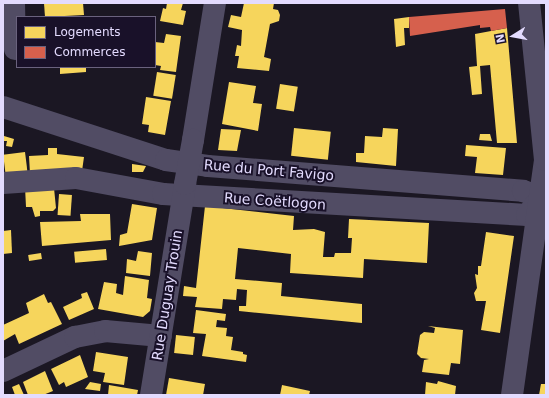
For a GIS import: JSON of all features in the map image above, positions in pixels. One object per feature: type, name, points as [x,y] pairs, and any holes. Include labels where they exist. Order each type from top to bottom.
[{"type":"street","points":[[14,3],[15,49]]},
{"type":"street","name":"Rue Duguay Trouin","points":[[151,395],[215,3]]},
{"type":"street","points":[[512,395],[543,199],[544,160],[529,3]]},
{"type":"street","name":"Rue du Port Favigo","points":[[3,107],[166,160],[208,166],[523,191],[531,192],[543,199]]},
{"type":"street","name":"Rue Coëtlogon","points":[[3,183],[76,178],[163,194],[184,189],[298,204],[527,215],[543,199]]},
{"type":"street","points":[[3,371],[75,337],[105,331],[161,336]]},
{"type":"building: Logements","points":[[44,3],[83,3],[84,15],[45,16]]},
{"type":"building: Logements","points":[[167,3],[183,3],[181,10],[186,11],[183,25],[160,21],[163,8],[166,9]]},
{"type":"building: Logements","points":[[244,3],[274,3],[273,9],[278,10],[280,15],[279,21],[270,24],[264,57],[271,59],[269,71],[237,68],[239,56],[235,56],[237,45],[241,46],[242,30],[228,27],[231,15],[241,17]]},
{"type":"building: Logements","points":[[409,17],[409,28],[404,28],[405,45],[396,47],[394,19]]},
{"type":"building: Logements","points":[[507,28],[517,143],[497,143],[490,65],[480,66],[482,94],[472,95],[469,67],[477,66],[475,34]]},
{"type":"building: Logements","points":[[166,34],[181,36],[176,72],[160,70],[161,66],[156,65],[156,42],[164,43]]},
{"type":"building: Logements","points":[[60,68],[86,68],[86,72],[60,74]]},
{"type":"building: Logements","points":[[157,72],[176,75],[172,99],[153,96]]},
{"type":"building: Logements","points":[[229,82],[256,86],[253,103],[262,104],[258,131],[222,124]]},
{"type":"building: Logements","points":[[280,84],[298,87],[294,112],[276,109]]},
{"type":"building: Logements","points":[[146,97],[171,101],[165,135],[148,132],[149,125],[142,124]]},
{"type":"building: Logements","points":[[294,128],[331,132],[328,160],[291,156]]},
{"type":"building: Logements","points":[[383,128],[398,129],[396,166],[356,162],[356,153],[364,153],[365,136],[382,137]]},
{"type":"building: Logements","points":[[221,129],[241,130],[237,151],[218,150]]},
{"type":"building: Logements","points":[[480,134],[490,134],[492,141],[479,140]]},
{"type":"building: Logements","points":[[4,136],[14,139],[12,147],[6,146],[7,141],[3,141]]},
{"type":"building: Logements","points":[[466,145],[506,148],[503,175],[475,173],[477,157],[465,156]]},
{"type":"building: Logements","points":[[48,148],[57,148],[57,154],[84,157],[82,171],[30,174],[29,156],[48,155]]},
{"type":"building: Logements","points":[[25,152],[28,175],[6,178],[3,155]]},
{"type":"building: Logements","points":[[132,164],[146,166],[143,172],[132,172]]},
{"type":"building: Logements","points":[[25,187],[54,188],[56,208],[53,211],[40,211],[40,216],[35,217],[32,207],[26,207]]},
{"type":"building: Logements","points":[[59,194],[72,195],[71,216],[58,215]]},
{"type":"building: Logements","points":[[132,204],[157,208],[152,240],[119,246],[120,235],[127,233]]},
{"type":"building: Logements","points":[[205,206],[294,216],[293,230],[314,229],[325,232],[323,257],[334,257],[335,253],[351,253],[352,238],[348,238],[349,219],[429,223],[427,263],[364,259],[363,278],[290,273],[291,254],[238,248],[235,279],[282,283],[281,296],[362,304],[362,323],[239,311],[239,306],[246,306],[247,290],[237,289],[236,300],[223,299],[222,309],[195,307],[197,297],[183,296],[184,286],[196,288]]},
{"type":"building: Logements","points":[[80,214],[110,214],[111,240],[42,246],[40,222],[81,221]]},
{"type":"building: Logements","points":[[11,230],[12,253],[3,254],[3,231]]},
{"type":"building: Logements","points":[[486,232],[514,236],[500,333],[481,330],[486,301],[476,301],[474,293],[477,288],[475,274],[478,275],[478,266],[481,266]]},
{"type":"building: Logements","points":[[106,249],[107,260],[75,263],[74,252]]},
{"type":"building: Logements","points":[[138,251],[152,253],[150,276],[126,273],[127,259],[136,261]]},
{"type":"building: Logements","points":[[41,253],[42,259],[29,261],[28,255]]},
{"type":"building: Logements","points":[[125,276],[149,280],[147,298],[152,299],[150,311],[143,317],[98,309],[104,282],[117,284],[116,293],[123,295]]},
{"type":"building: Logements","points":[[87,292],[94,309],[69,320],[63,307],[82,298],[81,294]]},
{"type":"building: Logements","points":[[44,294],[48,303],[51,302],[62,324],[19,344],[15,334],[3,341],[3,325],[29,313],[26,303]]},
{"type":"building: Logements","points":[[196,310],[226,314],[225,321],[217,320],[216,327],[227,328],[226,336],[233,337],[231,350],[243,352],[243,354],[247,355],[246,362],[202,356],[206,334],[193,333]]},
{"type":"building: Logements","points":[[428,326],[463,330],[460,364],[451,363],[449,375],[422,372],[424,360],[429,359],[421,358],[417,354],[420,335],[424,332],[434,333],[435,328]]},
{"type":"building: Logements","points":[[176,335],[195,337],[193,355],[174,353]]},
{"type":"building: Logements","points":[[96,352],[128,357],[124,385],[103,382],[105,373],[93,371]]},
{"type":"building: Logements","points":[[80,355],[88,377],[66,387],[64,382],[59,385],[51,369]]},
{"type":"building: Logements","points":[[45,371],[53,391],[43,395],[28,395],[23,382]]},
{"type":"building: Logements","points":[[169,378],[205,384],[203,395],[166,395]]},
{"type":"building: Logements","points":[[438,381],[456,386],[455,395],[425,395],[426,382],[437,384]]},
{"type":"building: Logements","points":[[90,382],[101,384],[100,391],[85,389]]},
{"type":"building: Logements","points":[[19,384],[24,395],[15,395],[12,387]]},
{"type":"building: Logements","points":[[541,384],[546,384],[546,395],[539,395]]},
{"type":"building: Logements","points":[[109,385],[138,390],[137,395],[108,395]]},
{"type":"building: Logements","points":[[282,385],[310,391],[309,395],[280,395]]},
{"type":"building: Commerces","points":[[505,9],[507,28],[491,31],[490,27],[480,28],[480,25],[410,36],[409,17]]}]
